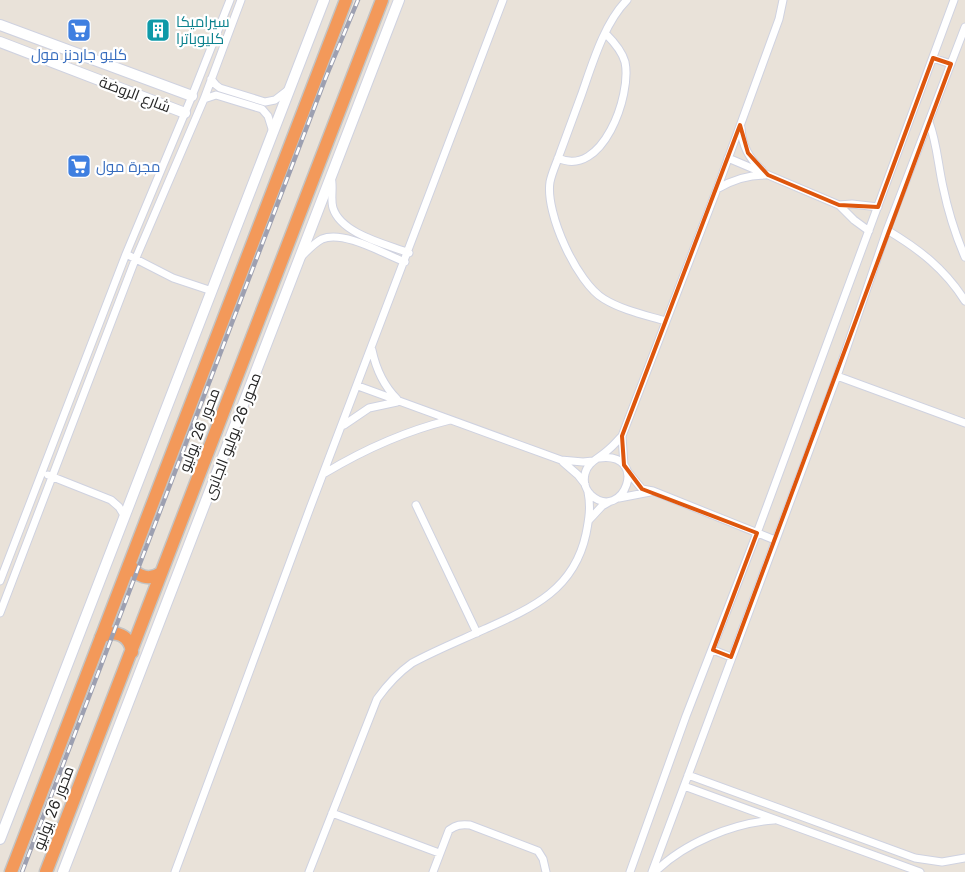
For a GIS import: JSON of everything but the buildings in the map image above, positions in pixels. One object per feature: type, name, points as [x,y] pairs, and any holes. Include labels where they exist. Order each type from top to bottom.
[{"type":"highway","name":"محور 26 يوليو","points":[[11,872],[346,0]]},
{"type":"highway","name":"محور 26 يوليو","points":[[46,872],[382,0]]},
{"type":"highway","points":[[130,564],[136,573],[146,578],[161,573]]},
{"type":"highway","points":[[101,637],[112,632],[124,636],[128,640],[132,652]]},
{"type":"main road","points":[[0,839],[324,0]]},
{"type":"main road","name":"محور 26 يوليو الجانبى","points":[[63,872],[399,0]]},
{"type":"main road","name":"شارع الروضة","points":[[0,25],[192,96]]},
{"type":"main road","name":"شارع الروضة","points":[[0,42],[181,112]]},
{"type":"main road","points":[[181,112],[182,93]]},
{"type":"street","points":[[0,581],[181,112],[192,96],[230,0]]},
{"type":"street","points":[[0,611],[3,594],[46,493],[136,260],[204,99],[241,0]]},
{"type":"street","points":[[175,872],[503,0]]},
{"type":"street","points":[[627,0],[614,16],[606,34],[558,158],[550,180],[550,205],[553,217],[580,273],[588,284],[603,299],[666,321]]},
{"type":"street","points":[[589,520],[602,506],[623,494],[627,487],[629,478],[625,468],[622,436],[717,189],[779,19],[783,0]]},
{"type":"street","points":[[630,872],[686,716],[757,534],[954,0]]},
{"type":"street","points":[[654,872],[731,657],[837,376],[888,230],[965,27]]},
{"type":"street","points":[[558,158],[567,163],[578,162],[597,151],[618,113],[626,71],[625,60],[620,50],[606,34]]},
{"type":"street","points":[[933,58],[951,64]]},
{"type":"street","points":[[211,78],[220,88],[266,102],[274,100],[290,88]]},
{"type":"street","points":[[204,99],[216,95],[262,110],[268,116],[273,134]]},
{"type":"street","points":[[181,112],[198,113]]},
{"type":"street","points":[[929,122],[936,138],[943,186],[952,222],[965,257]]},
{"type":"street","points":[[740,125],[748,153],[760,169],[768,175]]},
{"type":"street","points":[[728,158],[839,205],[854,220],[869,231]]},
{"type":"street","points":[[717,189],[736,179],[747,176],[768,175]]},
{"type":"street","points":[[331,177],[334,209],[344,225],[354,231],[409,253]]},
{"type":"street","points":[[839,205],[852,204],[878,207]]},
{"type":"street","points":[[339,237],[339,230],[344,225]]},
{"type":"street","points":[[888,230],[915,247],[932,261],[954,285],[965,301]]},
{"type":"street","points":[[301,257],[323,239],[339,237],[350,239],[405,262]]},
{"type":"street","points":[[388,256],[392,246]]},
{"type":"street","points":[[126,254],[175,279],[212,291]]},
{"type":"street","points":[[90,348],[100,352]]},
{"type":"street","points":[[372,350],[379,374],[385,385],[399,401]]},
{"type":"street","points":[[80,372],[91,376]]},
{"type":"street","points":[[837,376],[965,423]]},
{"type":"street","points":[[358,386],[561,460],[583,462],[608,457],[617,459],[642,489],[653,491],[775,540]]},
{"type":"street","points":[[343,425],[369,408],[399,401]]},
{"type":"street","points":[[325,473],[385,441],[450,420]]},
{"type":"street","points":[[584,484],[587,467],[622,436]]},
{"type":"street","points":[[561,460],[574,471],[594,498],[602,501],[653,491]]},
{"type":"street","points":[[42,473],[111,500],[125,517]]},
{"type":"street","points":[[36,489],[46,493]]},
{"type":"street","points":[[309,872],[377,699],[387,685],[412,662],[526,611],[563,582],[575,563],[584,542],[590,510],[588,492]]},
{"type":"street","points":[[416,505],[477,632]]},
{"type":"street","points":[[713,650],[731,657]]},
{"type":"street","points":[[688,776],[915,858],[942,862],[965,858]]},
{"type":"street","points":[[684,786],[920,872]]},
{"type":"street","points":[[332,813],[440,853]]},
{"type":"street","points":[[654,872],[676,855],[709,837],[743,824],[776,819]]},
{"type":"street","points":[[433,872],[449,830],[462,824],[470,825],[538,851],[543,859],[546,872]]},
{"type":"highlighted area","points":[[933,58],[951,64],[731,657],[713,650],[757,533],[642,489],[624,465],[622,436],[740,125],[748,153],[768,175],[839,205],[878,207]]},
{"type":"railway","points":[[22,872],[326,77],[358,0]]},
{"type":"place","name":"كليو جاردنز مول","points":[[79,30]]},
{"type":"place","name":"سيراميكا كليوباترا","points":[[158,30]]},
{"type":"place","name":"مجرة مول","points":[[79,166]]}]
